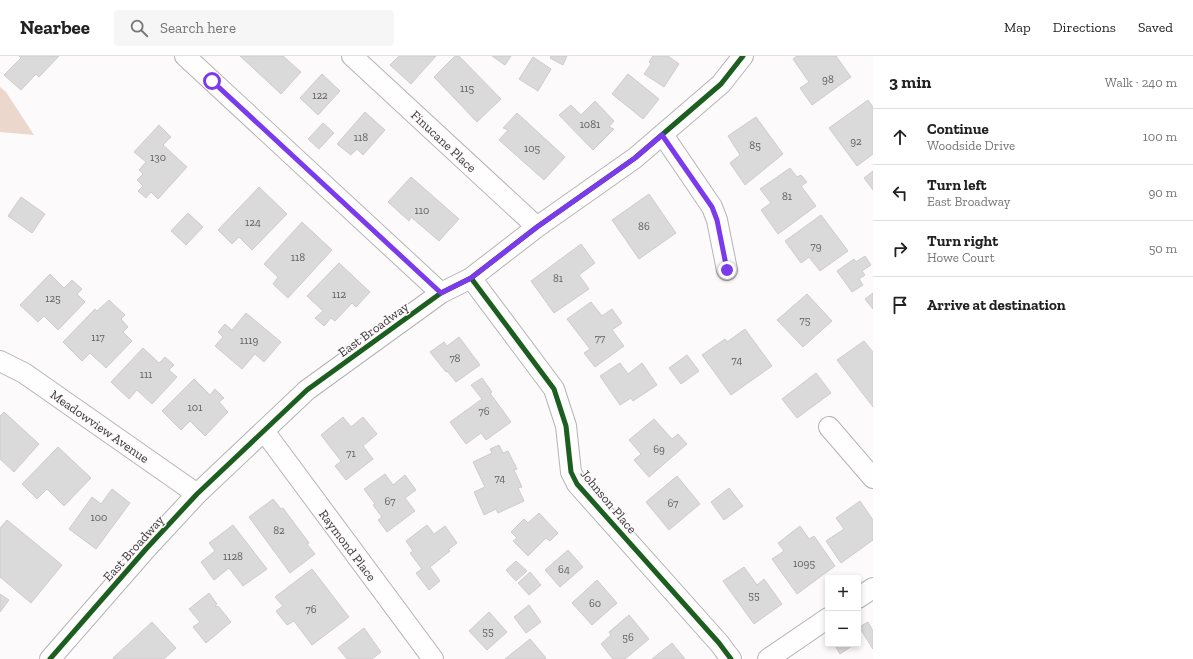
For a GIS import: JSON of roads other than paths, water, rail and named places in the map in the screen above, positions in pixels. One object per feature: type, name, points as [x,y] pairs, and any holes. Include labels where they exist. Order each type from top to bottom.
[{"type":"street","points":[[184,56],[441,293]]},
{"type":"street","name":"Finucane Place","points":[[352,56],[537,227]]},
{"type":"street","name":"East Broadway","points":[[50,659],[146,549],[197,494],[307,390],[441,293],[471,278],[537,227],[635,158],[721,84],[743,56]]},
{"type":"street","points":[[662,135],[712,207],[717,220],[727,270]]},
{"type":"street","name":"Johnson Place","points":[[471,278],[554,389],[566,426],[571,472],[577,484],[719,643],[731,659]]},
{"type":"street","name":"Meadowview Avenue","points":[[0,361],[24,373],[197,494]]},
{"type":"street","points":[[829,427],[873,478]]},
{"type":"street","name":"Raymond Place","points":[[264,431],[433,659]]},
{"type":"street","points":[[861,596],[873,588]]},
{"type":"street","points":[[768,659],[825,620]]}]
